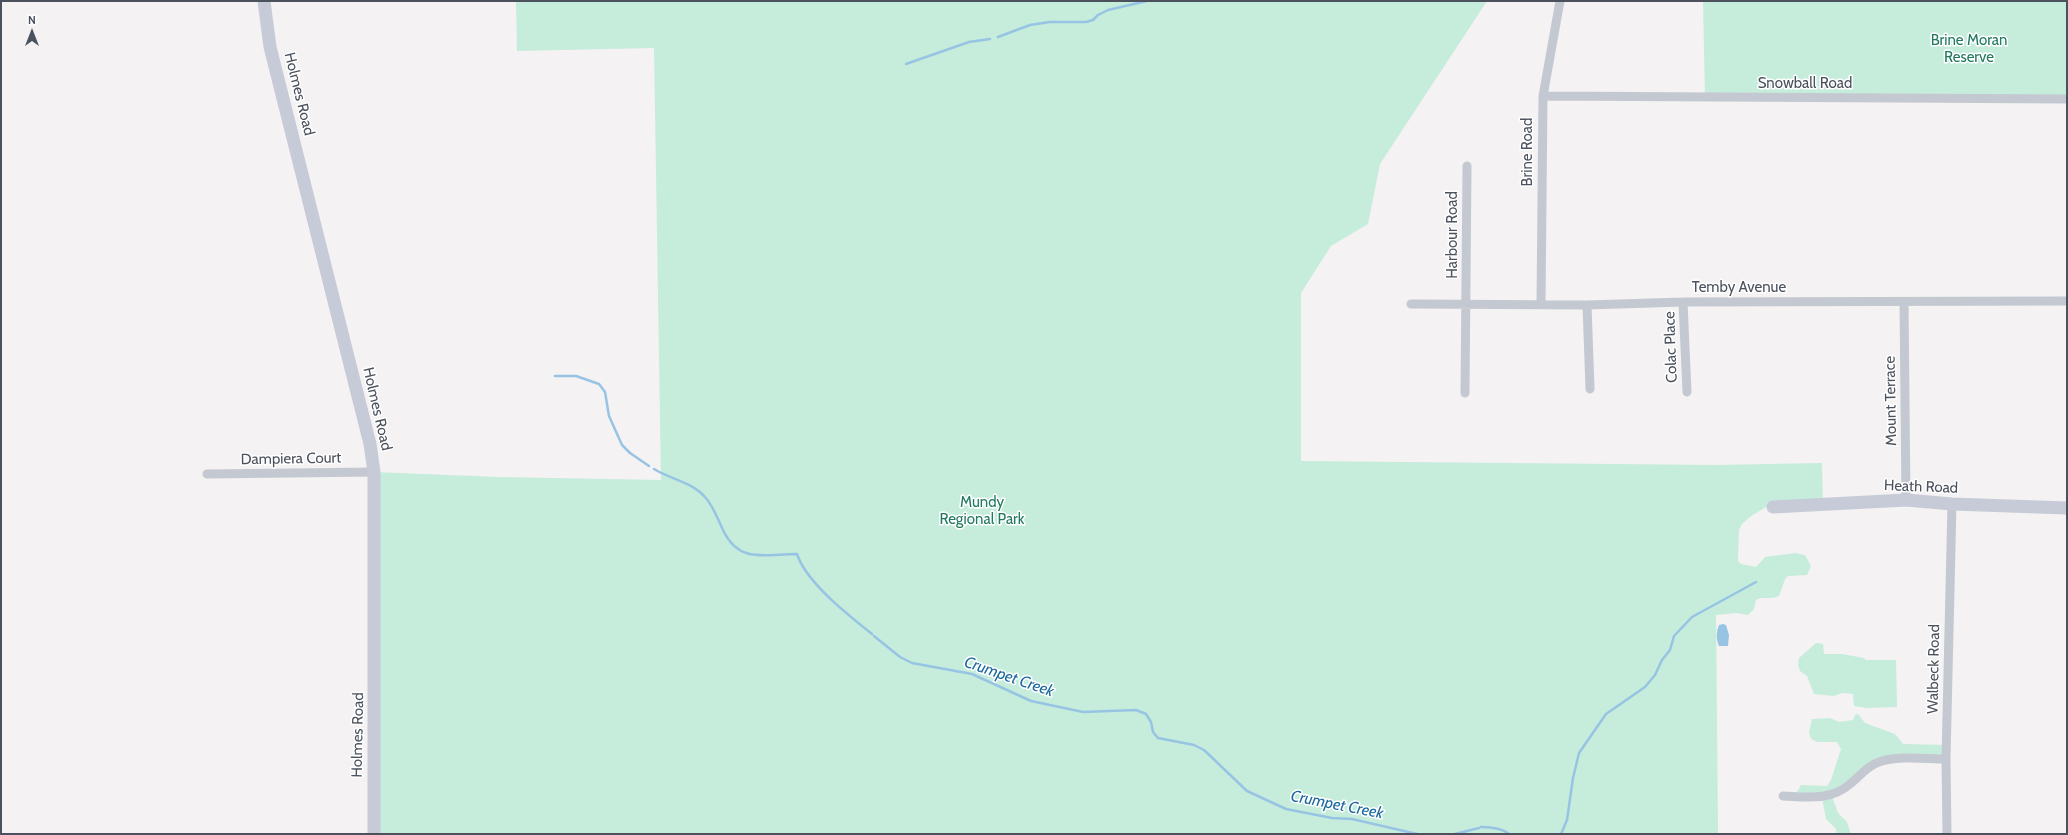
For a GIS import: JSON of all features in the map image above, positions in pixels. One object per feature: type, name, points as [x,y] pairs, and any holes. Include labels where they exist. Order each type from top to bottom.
[{"type":"street","name":"Holmes Road","points":[[264,1],[270,47],[370,444],[374,472],[374,834]]},
{"type":"street","name":"Brine Road","points":[[1542,304],[1543,96],[1560,1]]},
{"type":"street","name":"Snowball Road","points":[[1543,96],[2067,99]]},
{"type":"street","name":"Harbour Road","points":[[1465,393],[1467,166]]},
{"type":"street","name":"Temby Avenue","points":[[1411,304],[1587,305],[1683,302],[2067,302]]},
{"type":"street","name":"Colac Place","points":[[1683,302],[1687,392]]},
{"type":"street","name":"Mount Terrace","points":[[1904,302],[1906,500]]},
{"type":"street","points":[[1587,305],[1590,389]]},
{"type":"street","name":"Dampiera Court","points":[[207,474],[374,472]]},
{"type":"street","name":"Heath Road","points":[[1773,507],[1906,500],[1952,504],[2067,508]]},
{"type":"street","name":"Walbeck Road","points":[[1947,834],[1946,759],[1952,504]]},
{"type":"street","points":[[1783,796],[1823,797],[1833,795],[1850,785],[1866,769],[1879,762],[1894,759],[1946,759]]},
{"type":"green space","name":"Mundy Regional Park","points":[[516,1],[1487,1],[1380,164],[1368,224],[1331,246],[1301,293],[1301,461],[1716,465],[1822,463],[1823,504],[1766,507],[1751,516],[1742,524],[1739,530],[1738,561],[1741,564],[1756,567],[1765,557],[1795,553],[1805,555],[1811,566],[1807,575],[1788,576],[1785,579],[1779,596],[1756,600],[1754,609],[1748,615],[1736,613],[1716,615],[1718,834],[374,834],[374,472],[498,477],[661,480],[654,48],[517,51]]},
{"type":"green space","name":"Brine Moran Reserve","points":[[1703,1],[2067,1],[2067,99],[1705,97]]},
{"type":"green space","points":[[1816,643],[1823,644],[1824,654],[1842,654],[1864,658],[1866,660],[1896,660],[1897,707],[1867,708],[1854,706],[1853,694],[1842,693],[1834,696],[1814,694],[1807,676],[1800,671],[1798,665],[1799,658]]},
{"type":"green space","points":[[1858,714],[1865,723],[1895,734],[1903,744],[1946,745],[1945,758],[1878,761],[1842,790],[1797,796],[1797,792],[1801,785],[1827,786],[1831,780],[1841,749],[1837,742],[1817,742],[1811,739],[1809,733],[1812,719],[1830,718],[1839,722],[1853,720],[1855,715]]},
{"type":"green space","points":[[1832,796],[1838,813],[1847,822],[1851,834],[1837,834],[1836,829],[1826,819],[1822,798]]},
{"type":"water","points":[[1719,625],[1726,625],[1729,635],[1728,646],[1719,646],[1717,641]]},
{"type":"waterway","points":[[998,37],[1030,25],[1050,22],[1086,22],[1093,20],[1098,15],[1108,10],[1147,1]]},
{"type":"waterway","points":[[906,64],[969,42],[990,39]]},
{"type":"waterway","name":"Crumpet Creek","points":[[555,376],[576,376],[599,384],[605,392],[609,416],[622,445],[630,453],[649,466]]},
{"type":"waterway","name":"Crumpet Creek","points":[[654,469],[687,484],[700,492],[711,505],[730,542],[738,549],[755,555],[797,554],[802,565],[818,587],[840,608],[872,634]]},
{"type":"waterway","points":[[1561,834],[1567,820],[1573,778],[1579,753],[1606,714],[1645,687],[1655,675],[1662,660],[1670,650],[1674,636],[1692,617],[1756,582]]},
{"type":"waterway","name":"Crumpet Creek","points":[[874,636],[900,657],[912,663],[972,674],[1031,701],[1083,712],[1136,710],[1146,714],[1151,722],[1153,732],[1158,738],[1194,745],[1204,750],[1247,791],[1286,809],[1332,818],[1352,819],[1417,834]]},
{"type":"waterway","name":"Crumpet Creek","points":[[1481,827],[1499,829],[1509,834]]},
{"type":"waterway","name":"Crumpet Creek","points":[[1455,834],[1479,828]]}]
